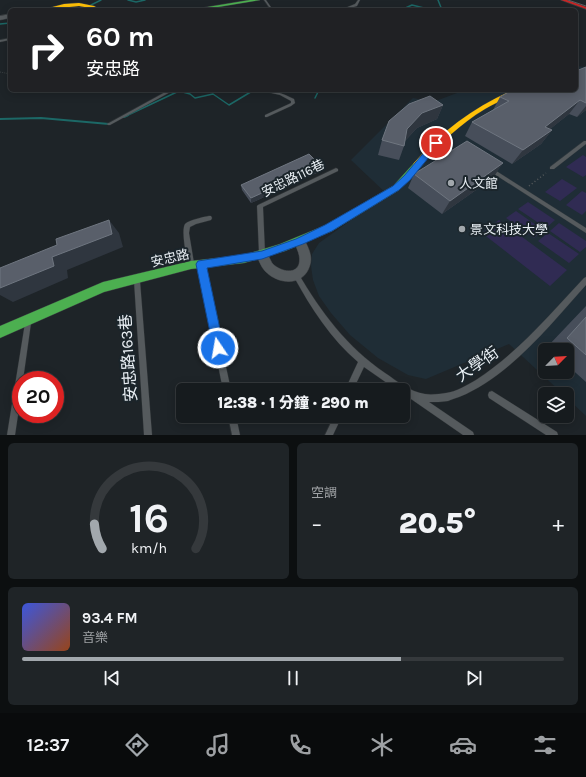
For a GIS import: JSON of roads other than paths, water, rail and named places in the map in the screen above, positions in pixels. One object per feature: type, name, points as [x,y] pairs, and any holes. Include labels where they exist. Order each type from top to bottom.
[{"type":"street","points":[[204,8],[258,0]]},
{"type":"street","points":[[563,0],[586,8]]},
{"type":"street","points":[[577,0],[586,3]]},
{"type":"street","points":[[55,8],[84,5],[94,8]]},
{"type":"street","name":"安忠路","points":[[0,332],[103,287],[191,265],[262,255],[300,242],[329,228],[396,188],[407,178],[436,143],[456,125],[475,110],[514,92]]},
{"type":"street","points":[[262,255],[267,266],[277,275],[284,276],[296,274],[304,267],[306,262],[306,256],[300,242]]},
{"type":"lane","points":[[347,8],[356,5],[359,0]]},
{"type":"lane","points":[[109,124],[168,92]]},
{"type":"lane","points":[[266,116],[293,103],[293,100],[281,94],[270,92]]},
{"type":"lane","points":[[552,168],[586,142]]},
{"type":"lane","points":[[487,167],[586,231]]},
{"type":"lane","name":"安忠路116巷","points":[[262,255],[260,206],[336,170]]},
{"type":"lane","points":[[191,265],[186,230],[190,224],[210,218]]},
{"type":"lane","points":[[201,264],[226,383]]},
{"type":"lane","name":"大學街","points":[[296,274],[306,294],[325,320],[362,362],[394,383]]},
{"type":"lane","name":"安忠路163巷","points":[[137,279],[148,435]]},
{"type":"lane","name":"大學街","points":[[410,393],[426,399],[443,398],[460,394],[484,382],[518,352],[586,280]]},
{"type":"lane","points":[[11,435],[28,319]]},
{"type":"lane","points":[[352,383],[362,362]]},
{"type":"lane","points":[[410,394],[470,435]]},
{"type":"lane","points":[[492,395],[554,435]]},
{"type":"lane","points":[[233,423],[236,435]]},
{"type":"lane","points":[[331,434],[335,423]]},
{"type":"waterway","points":[[91,5],[101,0]]},
{"type":"waterway","points":[[128,0],[136,2],[145,0]]},
{"type":"waterway","points":[[438,0],[441,8]]},
{"type":"waterway","points":[[405,8],[412,5],[424,8]]},
{"type":"waterway","points":[[0,24],[8,23]]},
{"type":"waterway","points":[[126,116],[177,92]]},
{"type":"waterway","points":[[183,92],[190,94],[195,98],[213,94],[229,105],[251,92]]},
{"type":"waterway","points":[[315,98],[318,92]]},
{"type":"waterway","points":[[0,119],[41,118],[109,124]]},
{"type":"tram line","points":[[568,0],[586,6]]},
{"type":"place","name":"人文館","points":[[451,183]]},
{"type":"place","name":"景文科技大學","points":[[462,229]]}]
